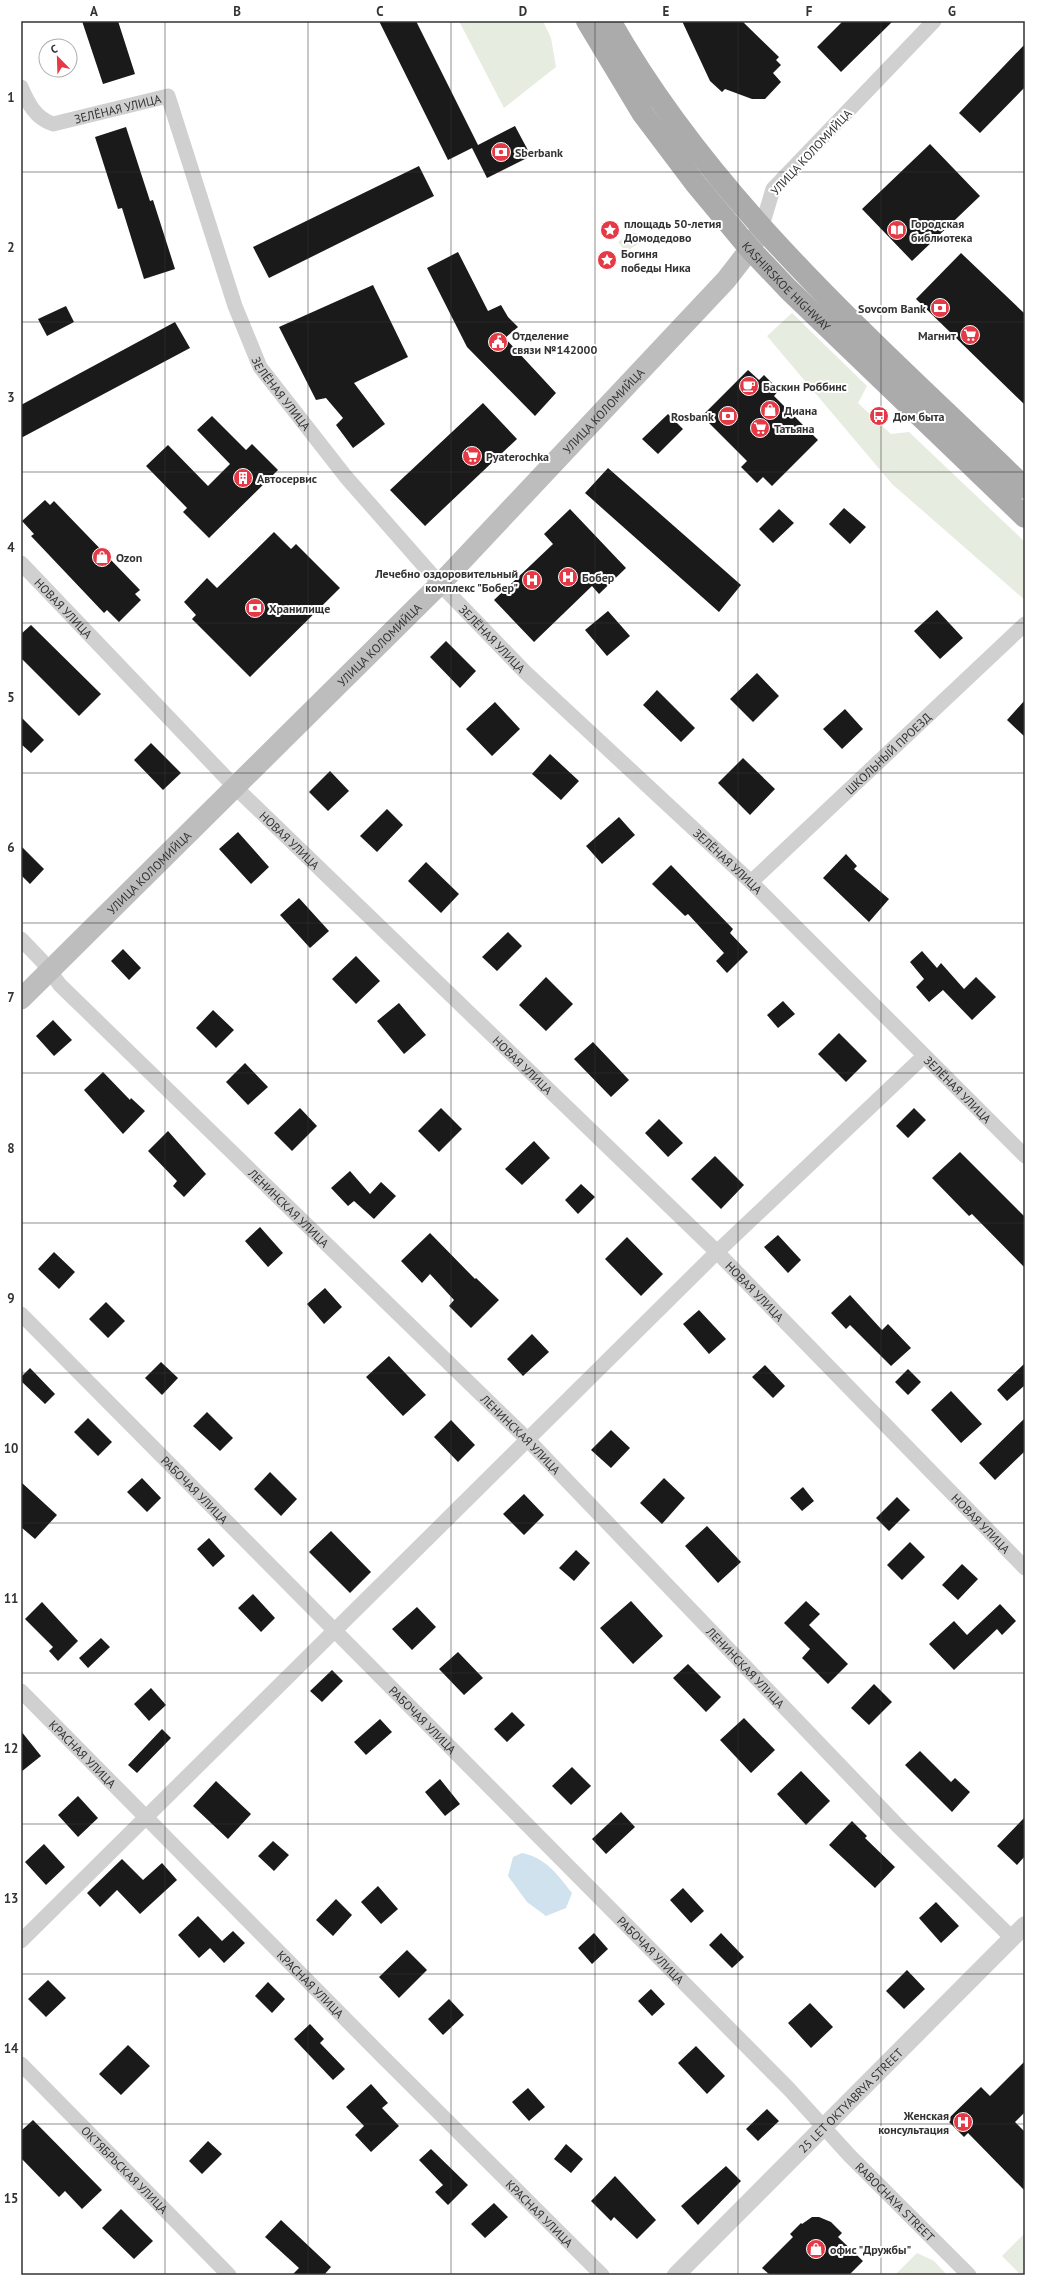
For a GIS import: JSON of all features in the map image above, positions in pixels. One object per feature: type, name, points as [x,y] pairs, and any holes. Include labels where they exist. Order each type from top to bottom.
[{"type":"main road","name":"KASHIRSKOE HIGHWAY","points":[[587,21],[643,114],[686,172],[750,249],[788,289],[1025,517]]},
{"type":"main road","name":"KASHIRSKOE HIGHWAY","points":[[610,21],[635,66],[663,108],[761,228],[804,273],[1025,488]]},
{"type":"main road","name":"УЛИЦА КОЛОМИЙЦА","points":[[21,999],[234,786],[440,584],[726,280],[750,249],[761,228]]},
{"type":"street","name":"УЛИЦА КОЛОМИЙЦА","points":[[761,228],[773,190],[934,21]]},
{"type":"street","name":"ЗЕЛЁНАЯ УЛИЦА","points":[[21,86],[28,103],[42,120],[53,124],[168,96],[235,306],[260,367],[346,477],[440,584],[525,672],[750,882],[1025,1156]]},
{"type":"street","name":"НОВАЯ УЛИЦА","points":[[21,563],[234,786],[717,1252],[1025,1568]]},
{"type":"street","name":"ШКОЛЬНЫЙ ПРОЕЗД","points":[[750,882],[1025,624]]},
{"type":"street","name":"ЛЕНИНСКАЯ УЛИЦА","points":[[21,939],[50,971],[60,985],[528,1440],[901,1829],[1012,1938]]},
{"type":"street","points":[[21,1941],[333,1630],[528,1440],[717,1252],[924,1056]]},
{"type":"street","name":"РАБОЧАЯ УЛИЦА","points":[[21,1314],[784,2084],[823,2127]]},
{"type":"street","name":"КРАСНАЯ УЛИЦА","points":[[21,1691],[602,2275]]},
{"type":"street","name":"25 LET OKTYABRYA STREET","points":[[676,2275],[1025,1925]]},
{"type":"street","name":"ОКТЯБРЬСКАЯ УЛИЦА","points":[[21,2064],[229,2275]]},
{"type":"street","name":"RABOCHAYA STREET","points":[[823,2127],[969,2275]]},
{"type":"shaded area","points":[[459,21],[543,21],[551,38],[556,67],[504,108]]},
{"type":"shaded area","points":[[632,232],[648,237],[626,252],[618,242]]},
{"type":"shaded area","points":[[792,313],[867,386],[858,403],[891,434],[909,432],[1025,542],[1025,600],[892,484],[767,336]]},
{"type":"shaded area","points":[[1025,2233],[1025,2275],[1021,2275],[1002,2256]]},
{"type":"shaded area","points":[[917,2253],[934,2261],[947,2275],[895,2275]]},
{"type":"water","points":[[522,1853],[538,1858],[556,1873],[567,1886],[572,1893],[566,1908],[546,1916],[527,1902],[508,1876],[513,1857]]},
{"type":"building","points":[[82,21],[118,21],[135,74],[103,84]]},
{"type":"building","points":[[379,21],[416,21],[478,145],[515,126],[531,156],[487,178],[472,148],[448,160]]},
{"type":"building","points":[[682,21],[742,21],[779,57],[776,60],[781,65],[773,73],[781,82],[765,99],[752,99],[725,89],[722,92],[710,81]]},
{"type":"building","points":[[843,21],[893,21],[841,72],[817,47]]},
{"type":"building","points":[[1025,44],[1025,87],[980,133],[959,113]]},
{"type":"building","points":[[126,127],[150,201],[153,200],[175,269],[144,279],[122,208],[118,209],[95,137]]},
{"type":"building","points":[[930,144],[980,196],[912,261],[862,209]]},
{"type":"building","points":[[419,166],[434,196],[269,278],[253,247]]},
{"type":"building","points":[[458,252],[488,311],[501,305],[508,317],[518,327],[505,338],[556,393],[535,416],[467,347],[427,268]]},
{"type":"building","points":[[961,253],[1025,314],[1025,405],[916,299]]},
{"type":"building","points":[[373,285],[408,357],[354,383],[385,424],[353,448],[336,425],[343,418],[326,398],[316,400],[279,327]]},
{"type":"building","points":[[66,306],[74,322],[47,336],[38,319]]},
{"type":"building","points":[[175,322],[190,348],[21,438],[21,405]]},
{"type":"building","name":"Татьяна","points":[[748,370],[759,380],[764,375],[779,390],[774,396],[818,440],[772,486],[763,477],[757,483],[741,467],[747,461],[702,416]]},
{"type":"building","points":[[483,403],[517,439],[425,526],[390,490]]},
{"type":"building","points":[[668,414],[683,429],[658,454],[642,439]]},
{"type":"building","name":"Автосервис","points":[[212,416],[246,450],[252,444],[278,470],[209,538],[183,512],[187,508],[146,466],[168,445],[208,486],[230,464],[197,430]]},
{"type":"building","points":[[608,468],[741,585],[719,612],[585,493]]},
{"type":"building","points":[[45,500],[50,505],[54,501],[140,590],[135,594],[141,600],[119,622],[107,610],[104,613],[31,536],[34,534],[22,521]]},
{"type":"building","points":[[844,508],[866,527],[850,544],[829,524]]},
{"type":"building","name":"Бобер","points":[[570,509],[626,568],[599,594],[592,586],[534,642],[494,600],[553,544],[544,534]]},
{"type":"building","points":[[779,509],[794,523],[773,543],[759,529]]},
{"type":"building","name":"Хранилище","points":[[274,532],[291,549],[296,544],[340,588],[250,677],[192,619],[196,615],[184,602],[207,578],[217,588]]},
{"type":"building","points":[[937,610],[963,638],[940,659],[914,631]]},
{"type":"building","points":[[608,611],[630,636],[607,656],[585,630]]},
{"type":"building","points":[[31,625],[101,694],[79,716],[21,658],[21,634]]},
{"type":"building","points":[[446,641],[476,671],[460,688],[430,657]]},
{"type":"building","points":[[757,673],[779,696],[753,722],[730,699]]},
{"type":"building","points":[[657,690],[695,728],[681,742],[643,705]]},
{"type":"building","points":[[1025,700],[1025,737],[1007,720]]},
{"type":"building","points":[[495,702],[520,729],[492,756],[466,729]]},
{"type":"building","points":[[845,709],[863,729],[842,749],[823,729]]},
{"type":"building","points":[[21,717],[44,740],[31,753],[21,744]]},
{"type":"building","points":[[151,743],[181,773],[163,790],[134,760]]},
{"type":"building","points":[[550,754],[579,781],[561,800],[532,774]]},
{"type":"building","points":[[743,758],[775,789],[750,815],[718,783]]},
{"type":"building","points":[[330,771],[349,791],[328,811],[309,792]]},
{"type":"building","points":[[387,809],[403,825],[377,852],[360,836]]},
{"type":"building","points":[[619,817],[635,835],[602,864],[586,846]]},
{"type":"building","points":[[238,832],[269,867],[251,884],[219,849]]},
{"type":"building","points":[[21,846],[44,869],[30,884],[21,875]]},
{"type":"building","points":[[846,854],[857,866],[854,869],[889,899],[869,922],[823,878]]},
{"type":"building","points":[[426,862],[459,894],[441,913],[408,881]]},
{"type":"building","points":[[671,865],[733,929],[730,933],[748,952],[727,973],[716,961],[724,953],[688,914],[685,916],[652,884]]},
{"type":"building","points":[[299,898],[329,931],[310,948],[280,915]]},
{"type":"building","points":[[508,932],[522,946],[497,971],[482,957]]},
{"type":"building","points":[[123,949],[141,968],[129,980],[111,961]]},
{"type":"building","points":[[922,951],[937,968],[941,963],[964,989],[976,977],[996,997],[972,1020],[943,990],[929,1002],[916,987],[924,979],[910,962]]},
{"type":"building","points":[[356,956],[380,981],[356,1004],[332,979]]},
{"type":"building","points":[[546,977],[573,1004],[546,1031],[519,1005]]},
{"type":"building","points":[[783,1001],[795,1014],[778,1028],[767,1015]]},
{"type":"building","points":[[399,1003],[426,1035],[404,1054],[377,1021]]},
{"type":"building","points":[[213,1010],[234,1030],[216,1048],[196,1028]]},
{"type":"building","points":[[53,1020],[72,1040],[54,1056],[36,1036]]},
{"type":"building","points":[[839,1033],[867,1061],[846,1082],[818,1054]]},
{"type":"building","points":[[593,1042],[629,1080],[611,1097],[574,1059]]},
{"type":"building","points":[[245,1063],[268,1087],[248,1105],[226,1082]]},
{"type":"building","points":[[103,1072],[130,1100],[131,1098],[145,1111],[123,1134],[84,1090]]},
{"type":"building","points":[[300,1108],[317,1126],[292,1151],[274,1133]]},
{"type":"building","points":[[441,1108],[462,1129],[439,1152],[418,1131]]},
{"type":"building","points":[[914,1108],[926,1120],[908,1138],[896,1126]]},
{"type":"building","points":[[659,1119],[683,1143],[668,1157],[645,1133]]},
{"type":"building","points":[[168,1131],[206,1174],[184,1197],[173,1186],[177,1181],[148,1151]]},
{"type":"building","points":[[534,1141],[550,1158],[522,1185],[505,1169]]},
{"type":"building","points":[[960,1152],[1025,1217],[1025,1268],[972,1214],[969,1216],[932,1178]]},
{"type":"building","points":[[715,1156],[744,1185],[721,1209],[691,1179]]},
{"type":"building","points":[[350,1171],[370,1194],[381,1182],[396,1196],[374,1219],[354,1201],[348,1206],[331,1188]]},
{"type":"building","points":[[581,1184],[595,1197],[578,1214],[565,1200]]},
{"type":"building","points":[[260,1227],[283,1253],[268,1267],[245,1241]]},
{"type":"building","points":[[430,1233],[475,1279],[476,1278],[499,1300],[471,1328],[449,1306],[454,1300],[430,1274],[422,1283],[401,1261]]},
{"type":"building","points":[[778,1235],[801,1260],[788,1273],[764,1247]]},
{"type":"building","points":[[627,1237],[663,1274],[641,1296],[605,1259]]},
{"type":"building","points":[[54,1252],[75,1272],[59,1289],[38,1269]]},
{"type":"building","points":[[325,1288],[342,1307],[324,1324],[307,1304]]},
{"type":"building","points":[[850,1295],[882,1330],[888,1324],[911,1348],[891,1366],[850,1325],[846,1329],[831,1313]]},
{"type":"building","points":[[106,1302],[125,1321],[108,1338],[89,1319]]},
{"type":"building","points":[[699,1310],[726,1339],[709,1354],[683,1324]]},
{"type":"building","points":[[532,1334],[549,1352],[523,1376],[507,1359]]},
{"type":"building","points":[[389,1356],[426,1395],[403,1416],[366,1377]]},
{"type":"building","points":[[161,1362],[178,1378],[162,1395],[145,1378]]},
{"type":"building","points":[[1025,1363],[1025,1385],[1007,1401],[997,1390]]},
{"type":"building","points":[[765,1365],[785,1386],[773,1398],[752,1377]]},
{"type":"building","points":[[30,1368],[55,1394],[45,1404],[21,1381],[21,1377]]},
{"type":"building","points":[[908,1369],[921,1382],[908,1395],[895,1382]]},
{"type":"building","points":[[951,1391],[982,1424],[961,1443],[931,1410]]},
{"type":"building","points":[[207,1412],[233,1438],[220,1451],[193,1426]]},
{"type":"building","points":[[88,1418],[112,1442],[98,1456],[74,1432]]},
{"type":"building","points":[[1025,1418],[1025,1451],[995,1480],[979,1463]]},
{"type":"building","points":[[451,1420],[475,1445],[458,1462],[434,1437]]},
{"type":"building","points":[[611,1430],[630,1448],[611,1468],[591,1450]]},
{"type":"building","points":[[270,1472],[297,1499],[281,1516],[254,1489]]},
{"type":"building","points":[[142,1478],[161,1498],[147,1512],[127,1492]]},
{"type":"building","points":[[664,1478],[685,1498],[662,1524],[640,1503]]},
{"type":"building","points":[[21,1482],[57,1515],[35,1539],[21,1527]]},
{"type":"building","points":[[803,1487],[814,1501],[802,1511],[790,1498]]},
{"type":"building","points":[[524,1494],[544,1515],[524,1535],[503,1514]]},
{"type":"building","points":[[897,1497],[910,1510],[889,1531],[876,1518]]},
{"type":"building","points":[[707,1526],[741,1562],[718,1583],[685,1546]]},
{"type":"building","points":[[331,1531],[371,1572],[350,1593],[309,1552]]},
{"type":"building","points":[[209,1538],[225,1556],[213,1567],[197,1549]]},
{"type":"building","points":[[910,1542],[925,1557],[902,1580],[887,1565]]},
{"type":"building","points":[[576,1550],[590,1563],[574,1581],[559,1568]]},
{"type":"building","points":[[962,1564],[978,1579],[958,1600],[942,1585]]},
{"type":"building","points":[[253,1594],[275,1618],[261,1632],[238,1608]]},
{"type":"building","points":[[631,1601],[663,1636],[633,1664],[600,1628]]},
{"type":"building","points":[[806,1601],[820,1614],[809,1625],[848,1664],[828,1684],[802,1658],[810,1649],[784,1623]]},
{"type":"building","points":[[42,1602],[78,1641],[58,1661],[49,1651],[53,1647],[25,1619]]},
{"type":"building","points":[[1000,1604],[1016,1621],[1002,1635],[997,1629],[954,1670],[929,1644],[954,1621],[967,1635]]},
{"type":"building","points":[[417,1607],[436,1627],[412,1650],[392,1629]]},
{"type":"building","points":[[101,1638],[110,1647],[88,1668],[79,1658]]},
{"type":"building","points":[[458,1652],[483,1678],[464,1695],[439,1669]]},
{"type":"building","points":[[688,1664],[721,1697],[706,1712],[673,1678]]},
{"type":"building","points":[[332,1670],[343,1681],[322,1702],[310,1691]]},
{"type":"building","points":[[874,1684],[892,1702],[869,1725],[851,1708]]},
{"type":"building","points":[[151,1688],[166,1705],[149,1721],[134,1704]]},
{"type":"building","points":[[512,1712],[525,1725],[507,1742],[494,1729]]},
{"type":"building","points":[[744,1718],[775,1750],[751,1773],[720,1740]]},
{"type":"building","points":[[380,1719],[392,1732],[366,1755],[354,1742]]},
{"type":"building","points":[[162,1729],[171,1738],[137,1773],[128,1765]]},
{"type":"building","points":[[21,1731],[41,1756],[21,1772]]},
{"type":"building","points":[[920,1751],[951,1782],[955,1778],[970,1792],[952,1812],[905,1765]]},
{"type":"building","points":[[572,1767],[591,1786],[571,1805],[552,1786]]},
{"type":"building","points":[[801,1771],[830,1801],[806,1825],[777,1794]]},
{"type":"building","points":[[440,1779],[460,1804],[445,1816],[425,1792]]},
{"type":"building","points":[[216,1781],[251,1814],[228,1839],[193,1806]]},
{"type":"building","points":[[78,1796],[98,1818],[78,1837],[58,1815]]},
{"type":"building","points":[[621,1812],[635,1827],[606,1854],[592,1839]]},
{"type":"building","points":[[1025,1817],[1025,1856],[1017,1865],[997,1846]]},
{"type":"building","points":[[852,1821],[867,1836],[865,1838],[895,1867],[875,1888],[829,1845]]},
{"type":"building","points":[[273,1841],[289,1855],[274,1871],[258,1856]]},
{"type":"building","points":[[44,1844],[65,1867],[46,1885],[25,1862]]},
{"type":"building","points":[[122,1859],[143,1880],[162,1863],[177,1880],[140,1914],[117,1890],[100,1907],[87,1893]]},
{"type":"building","points":[[378,1886],[398,1909],[381,1924],[361,1902]]},
{"type":"building","points":[[683,1888],[704,1911],[691,1923],[670,1900]]},
{"type":"building","points":[[336,1899],[352,1915],[333,1936],[316,1920]]},
{"type":"building","points":[[936,1902],[959,1926],[941,1943],[919,1918]]},
{"type":"building","points":[[198,1916],[222,1941],[233,1931],[245,1943],[224,1963],[210,1948],[199,1958],[178,1935]]},
{"type":"building","points":[[594,1933],[608,1949],[592,1964],[578,1948]]},
{"type":"building","points":[[721,1933],[744,1957],[732,1968],[709,1945]]},
{"type":"building","points":[[407,1950],[427,1970],[399,1998],[379,1977]]},
{"type":"building","points":[[907,1970],[925,1989],[904,2009],[886,1991]]},
{"type":"building","points":[[48,1980],[66,1998],[46,2017],[28,1999]]},
{"type":"building","points":[[268,1982],[285,1999],[272,2013],[255,1996]]},
{"type":"building","points":[[651,1989],[665,2004],[652,2016],[638,2001]]},
{"type":"building","points":[[449,1999],[464,2015],[443,2035],[428,2019]]},
{"type":"building","points":[[810,2003],[833,2027],[811,2048],[788,2023]]},
{"type":"building","points":[[310,2024],[324,2039],[320,2043],[345,2069],[333,2080],[294,2039]]},
{"type":"building","points":[[128,2045],[150,2066],[121,2095],[99,2074]]},
{"type":"building","points":[[696,2046],[725,2076],[707,2094],[678,2063]]},
{"type":"building","points":[[1025,2061],[1025,2112],[1015,2122],[1025,2132],[1025,2191],[968,2133],[964,2137],[947,2120],[981,2087],[990,2096]]},
{"type":"building","points":[[371,2084],[388,2103],[382,2108],[399,2126],[371,2152],[355,2135],[364,2126],[346,2107]]},
{"type":"building","points":[[528,2088],[545,2107],[529,2121],[512,2102]]},
{"type":"building","points":[[767,2109],[779,2121],[758,2141],[746,2129]]},
{"type":"building","points":[[33,2120],[102,2190],[82,2209],[65,2191],[59,2197],[21,2158],[21,2131]]},
{"type":"building","points":[[208,2141],[222,2154],[202,2174],[189,2161]]},
{"type":"building","points":[[566,2144],[583,2159],[571,2173],[554,2159]]},
{"type":"building","points":[[431,2149],[468,2185],[448,2205],[435,2192],[443,2185],[419,2160]]},
{"type":"building","points":[[726,2166],[741,2181],[698,2225],[681,2206]]},
{"type":"building","points":[[615,2176],[656,2220],[637,2239],[614,2217],[611,2221],[591,2201]]},
{"type":"building","points":[[494,2203],[508,2217],[485,2238],[471,2224]]},
{"type":"building","points":[[121,2209],[153,2241],[134,2259],[102,2228]]},
{"type":"building","name":"офис \"Дружбы\"","points":[[812,2217],[819,2217],[831,2222],[842,2233],[838,2237],[863,2261],[849,2275],[770,2275],[762,2268],[793,2237],[790,2234],[801,2223],[802,2224]]},
{"type":"building","points":[[281,2220],[331,2267],[324,2275],[292,2275],[299,2268],[265,2237]]},
{"type":"place","name":"Sberbank","points":[[501,152]]},
{"type":"place","name":"площадь 50-летия Домодедово","points":[[610,230]]},
{"type":"place","name":"Городская библиотека","points":[[897,230]]},
{"type":"place","name":"Богиня победы Ника","points":[[607,260]]},
{"type":"place","name":"Sovcom Bank","points":[[940,308]]},
{"type":"place","name":"Магнит","points":[[970,335]]},
{"type":"place","name":"Отделение связи №142000","points":[[498,342]]},
{"type":"place","name":"Баскин Роббинс","points":[[749,386]]},
{"type":"place","name":"Диана","points":[[770,410]]},
{"type":"place","name":"Rosbank","points":[[728,416]]},
{"type":"place","name":"Дом быта","points":[[879,416]]},
{"type":"place","name":"Татьяна","points":[[760,428]]},
{"type":"place","name":"Pyaterochka","points":[[472,456]]},
{"type":"place","name":"Автосервис","points":[[243,478]]},
{"type":"place","name":"Ozon","points":[[102,557]]},
{"type":"place","name":"Бобер","points":[[568,577]]},
{"type":"place","name":"Лечебно оздоровительный комплекс \"Бобер\"","points":[[532,580]]},
{"type":"place","name":"Хранилище","points":[[255,608]]},
{"type":"place","name":"Женская консультация","points":[[963,2122]]},
{"type":"place","name":"офис \"Дружбы\"","points":[[816,2249]]}]
